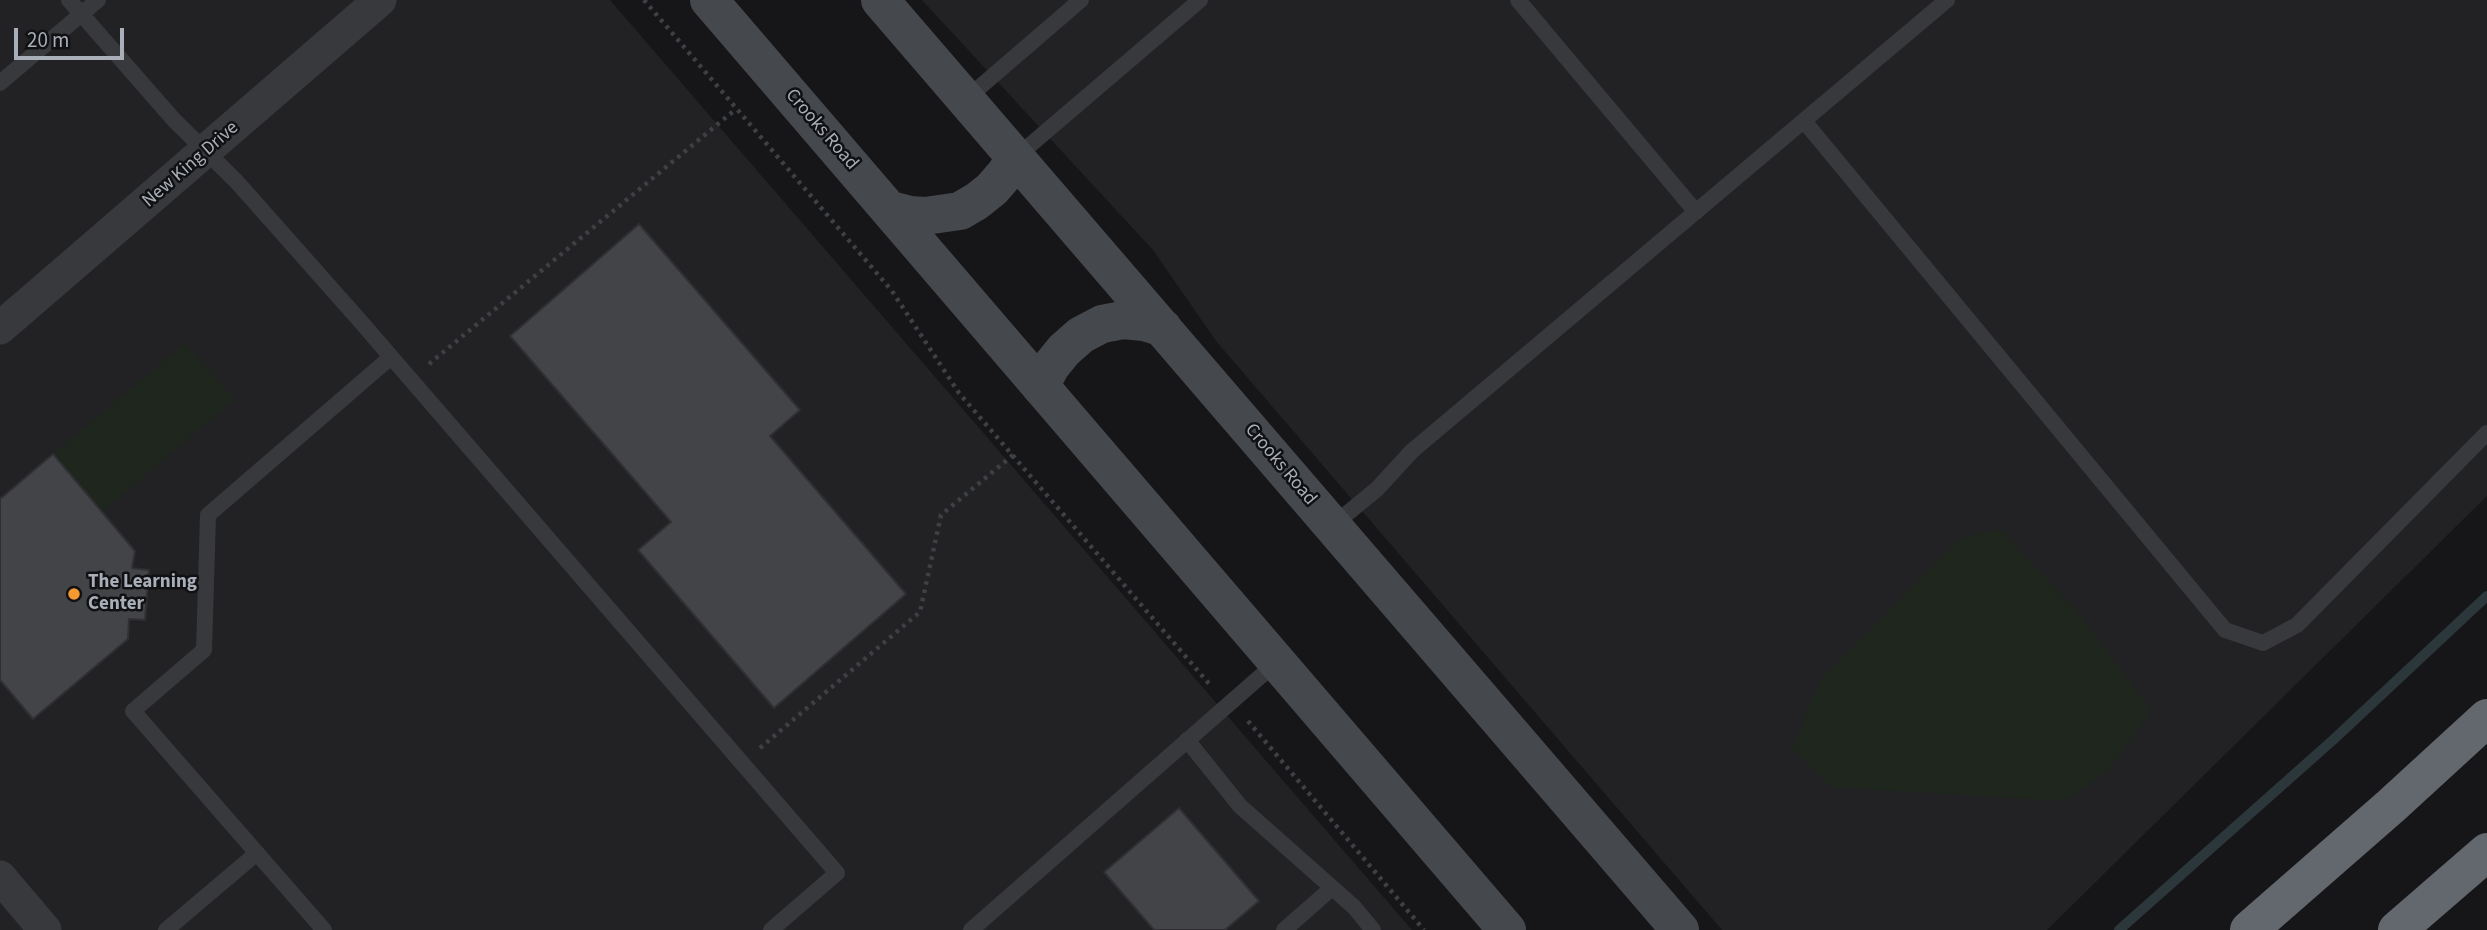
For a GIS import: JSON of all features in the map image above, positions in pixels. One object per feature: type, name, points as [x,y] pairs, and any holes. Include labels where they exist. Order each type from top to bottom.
[{"type":"highway","points":[[2249,930],[2487,718]]},
{"type":"highway","points":[[2397,930],[2487,852]]},
{"type":"main road","name":"Crooks Road","points":[[709,0],[1507,930]]},
{"type":"main road","name":"Crooks Road","points":[[880,0],[1679,930]]},
{"type":"main road","points":[[890,210],[917,215],[960,211],[992,189],[1015,158]]},
{"type":"main road","points":[[1040,386],[1064,350],[1081,335],[1102,324],[1123,320],[1144,322],[1163,328]]},
{"type":"street","name":"New King Drive","points":[[0,328],[206,153],[380,0]]},
{"type":"street","points":[[0,877],[45,930]]},
{"type":"lane","points":[[69,0],[206,153],[237,182],[391,357],[837,873],[771,930]]},
{"type":"lane","points":[[0,83],[98,0]]},
{"type":"lane","points":[[965,99],[1081,0]]},
{"type":"lane","points":[[1015,158],[1200,0]]},
{"type":"lane","points":[[1518,0],[1696,212]]},
{"type":"lane","points":[[1332,526],[1377,489],[1412,451],[1947,0]]},
{"type":"lane","points":[[1804,121],[2225,630],[2263,643],[2297,625],[2487,433]]},
{"type":"lane","points":[[324,930],[133,711],[204,650],[208,515],[391,357]]},
{"type":"lane","points":[[971,930],[1278,661]]},
{"type":"lane","points":[[1187,740],[1240,806],[1354,907],[1373,930]]},
{"type":"lane","points":[[166,930],[257,853]]},
{"type":"lane","points":[[1284,930],[1332,888]]},
{"type":"path","points":[[644,0],[892,291],[959,393],[1227,705],[1247,721],[1424,930]]},
{"type":"path","points":[[428,365],[736,109]]},
{"type":"path","points":[[757,751],[920,612],[941,515],[1013,456]]},
{"type":"shaded area","points":[[0,0],[610,0],[1412,930],[0,930]]},
{"type":"shaded area","points":[[922,0],[2487,0],[2487,496],[2047,930],[1722,930],[1216,341],[1153,250]]},
{"type":"shaded area","points":[[185,343],[235,399],[102,512],[53,454]]},
{"type":"shaded area","points":[[2000,529],[2077,611],[2152,711],[2107,772],[2064,801],[1831,787],[1792,749],[1820,680],[1960,538]]},
{"type":"building","points":[[639,224],[800,410],[770,436],[906,594],[774,708],[638,550],[671,522],[510,336]]},
{"type":"building","name":"The Learning Center","points":[[53,454],[135,551],[132,568],[149,570],[145,620],[129,619],[128,639],[33,719],[0,680],[0,499]]},
{"type":"building","points":[[1179,808],[1259,901],[1225,930],[1154,930],[1104,872]]},
{"type":"waterway","points":[[2119,930],[2333,740],[2487,596]]},
{"type":"place","name":"The Learning Center","points":[[74,594]]}]
